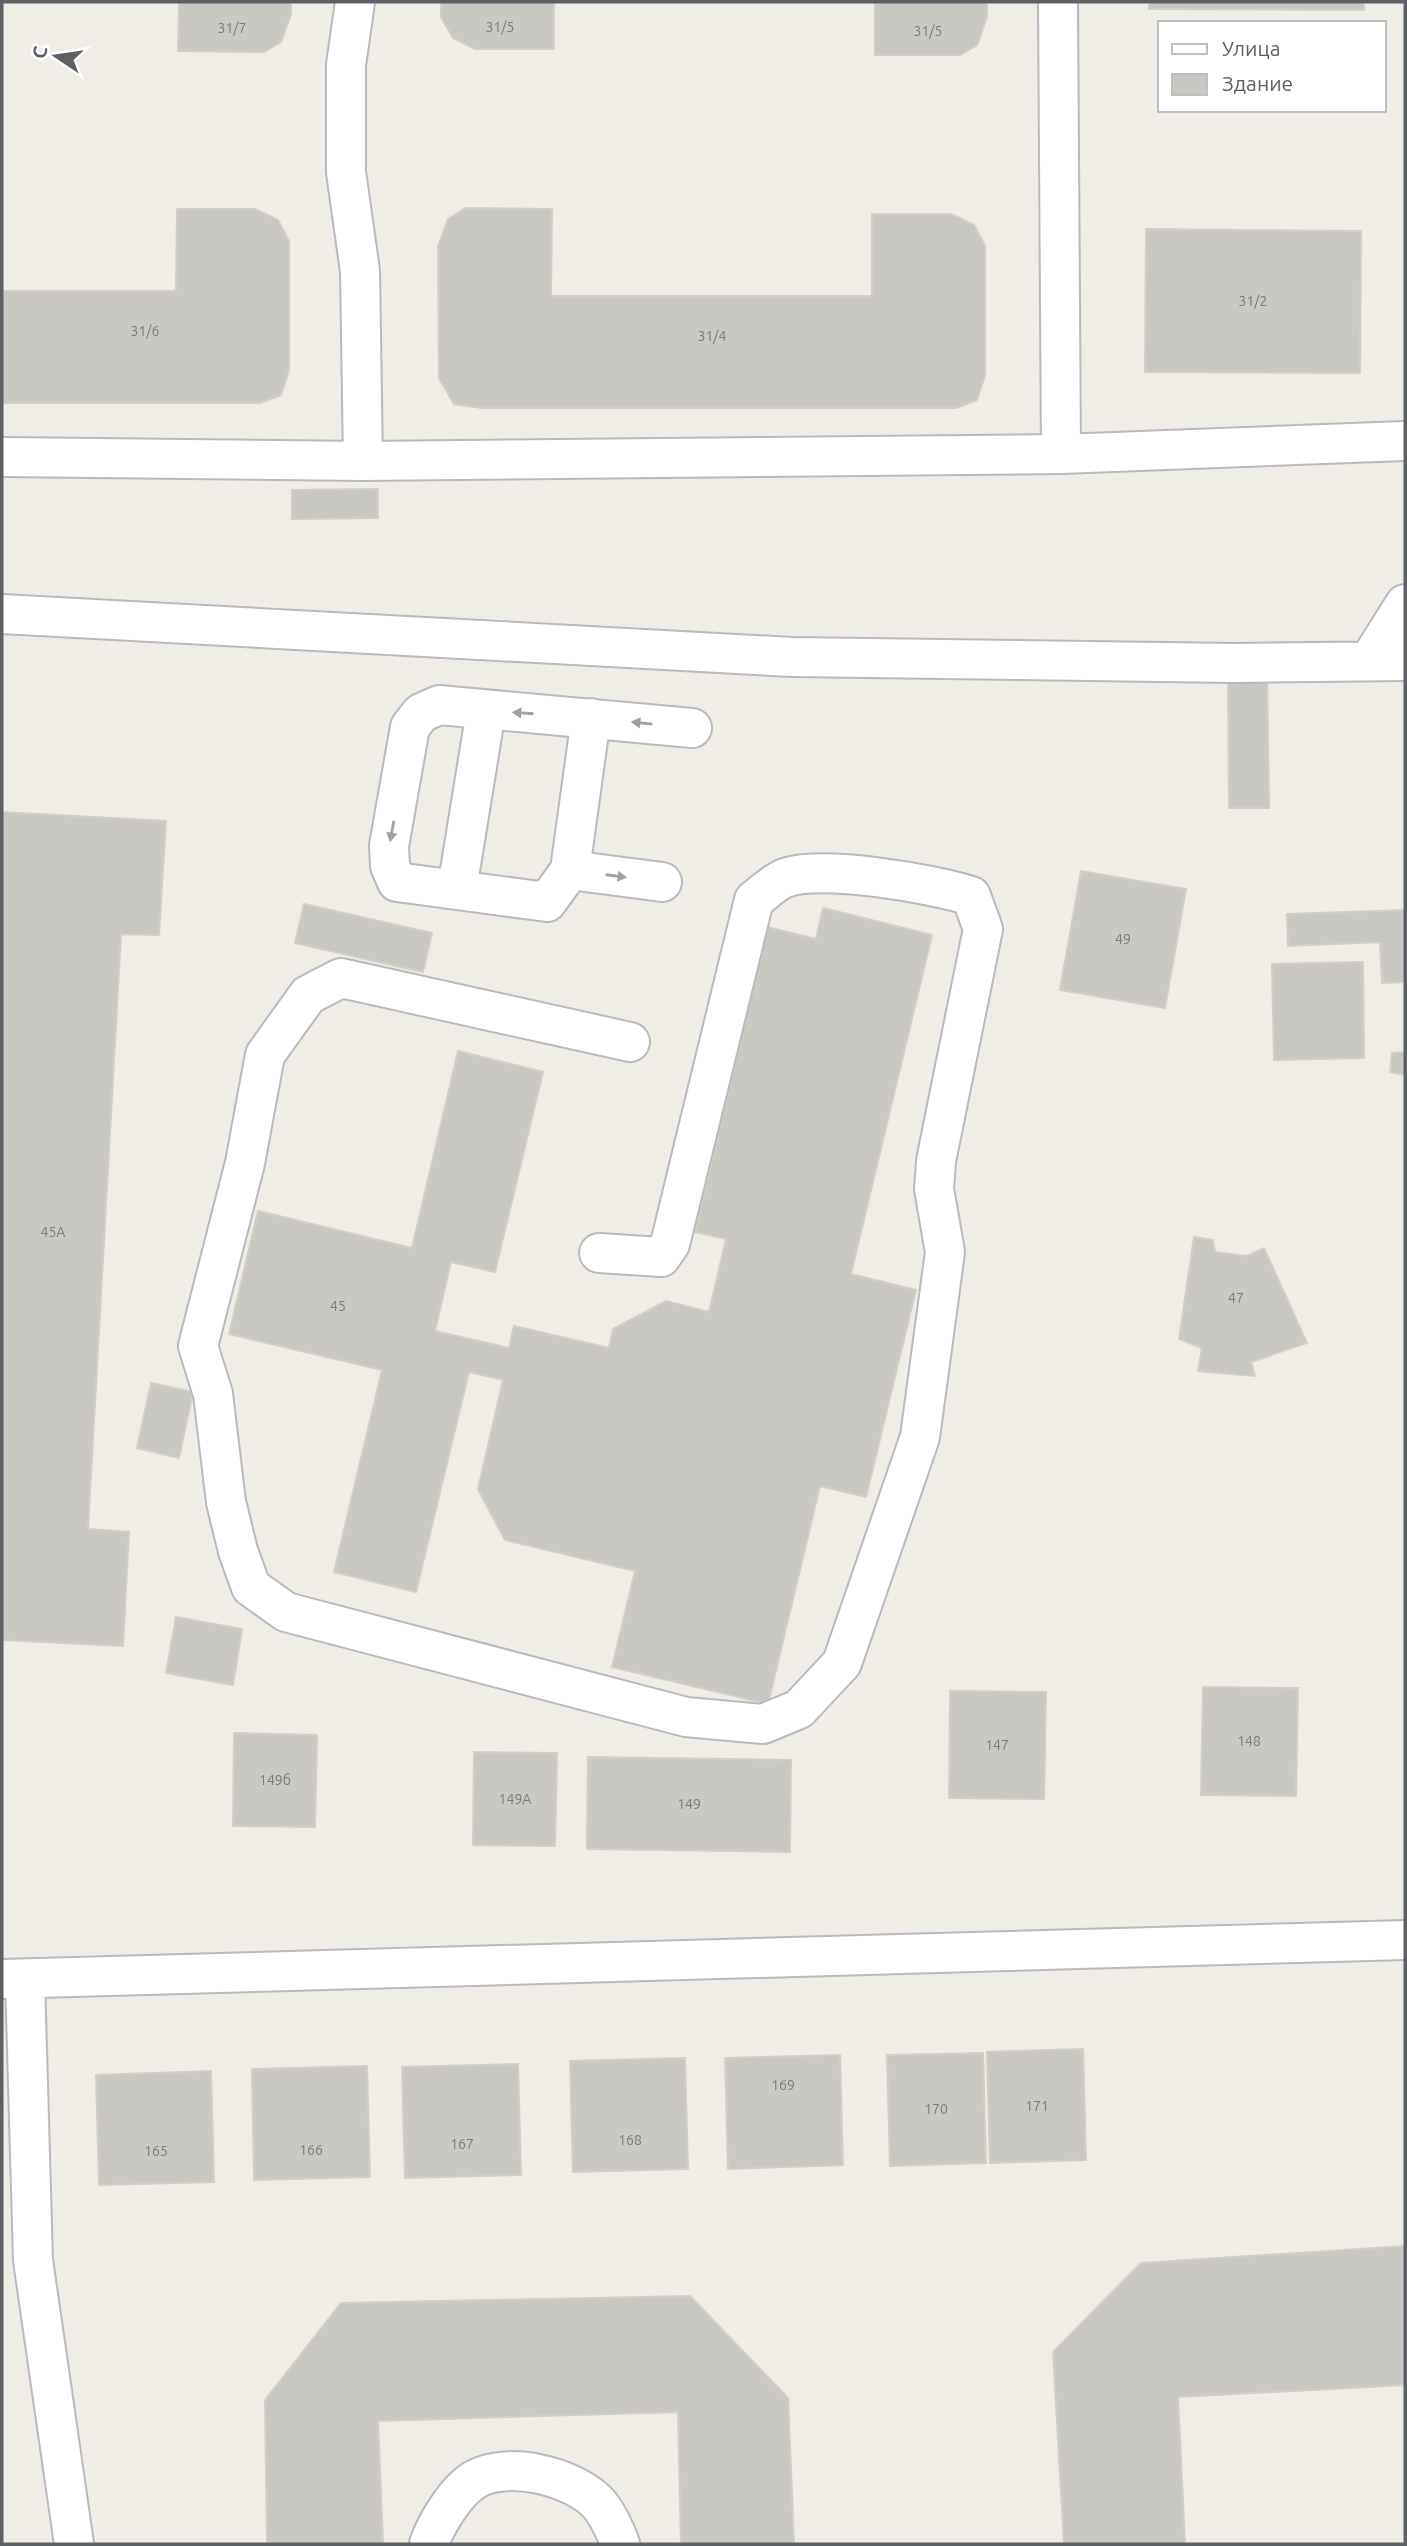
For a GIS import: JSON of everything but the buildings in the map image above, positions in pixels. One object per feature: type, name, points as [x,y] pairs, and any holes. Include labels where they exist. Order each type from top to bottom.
[{"type":"street","points":[[355,2],[346,65],[346,172],[360,271],[363,461]]},
{"type":"street","points":[[1058,2],[1061,454]]},
{"type":"street","points":[[2,457],[363,461],[1061,454],[1405,441]]},
{"type":"street","points":[[2,614],[792,657],[1236,663],[1387,661],[1405,604]]},
{"type":"street","points":[[591,718],[570,870],[547,902],[397,882],[390,866],[392,833],[410,727],[421,713],[439,705],[486,711],[591,718],[692,728]]},
{"type":"street","points":[[457,889],[486,711]]},
{"type":"street","points":[[570,870],[663,882]]},
{"type":"street","points":[[599,1253],[661,1256],[670,1244],[754,900],[786,877],[843,873],[949,888],[971,896],[983,929],[936,1161],[934,1189],[945,1252],[920,1437],[842,1663],[799,1709],[763,1724],[686,1717],[286,1612],[251,1587],[226,1502],[213,1394],[198,1346],[245,1163],[265,1055],[308,995],[341,978],[630,1042]]},
{"type":"street","points":[[74,2544],[33,2260],[13,1979],[1405,1940]]},
{"type":"street","points":[[429,2544],[438,2521],[475,2480],[512,2469],[555,2477],[597,2502],[620,2544]]}]
